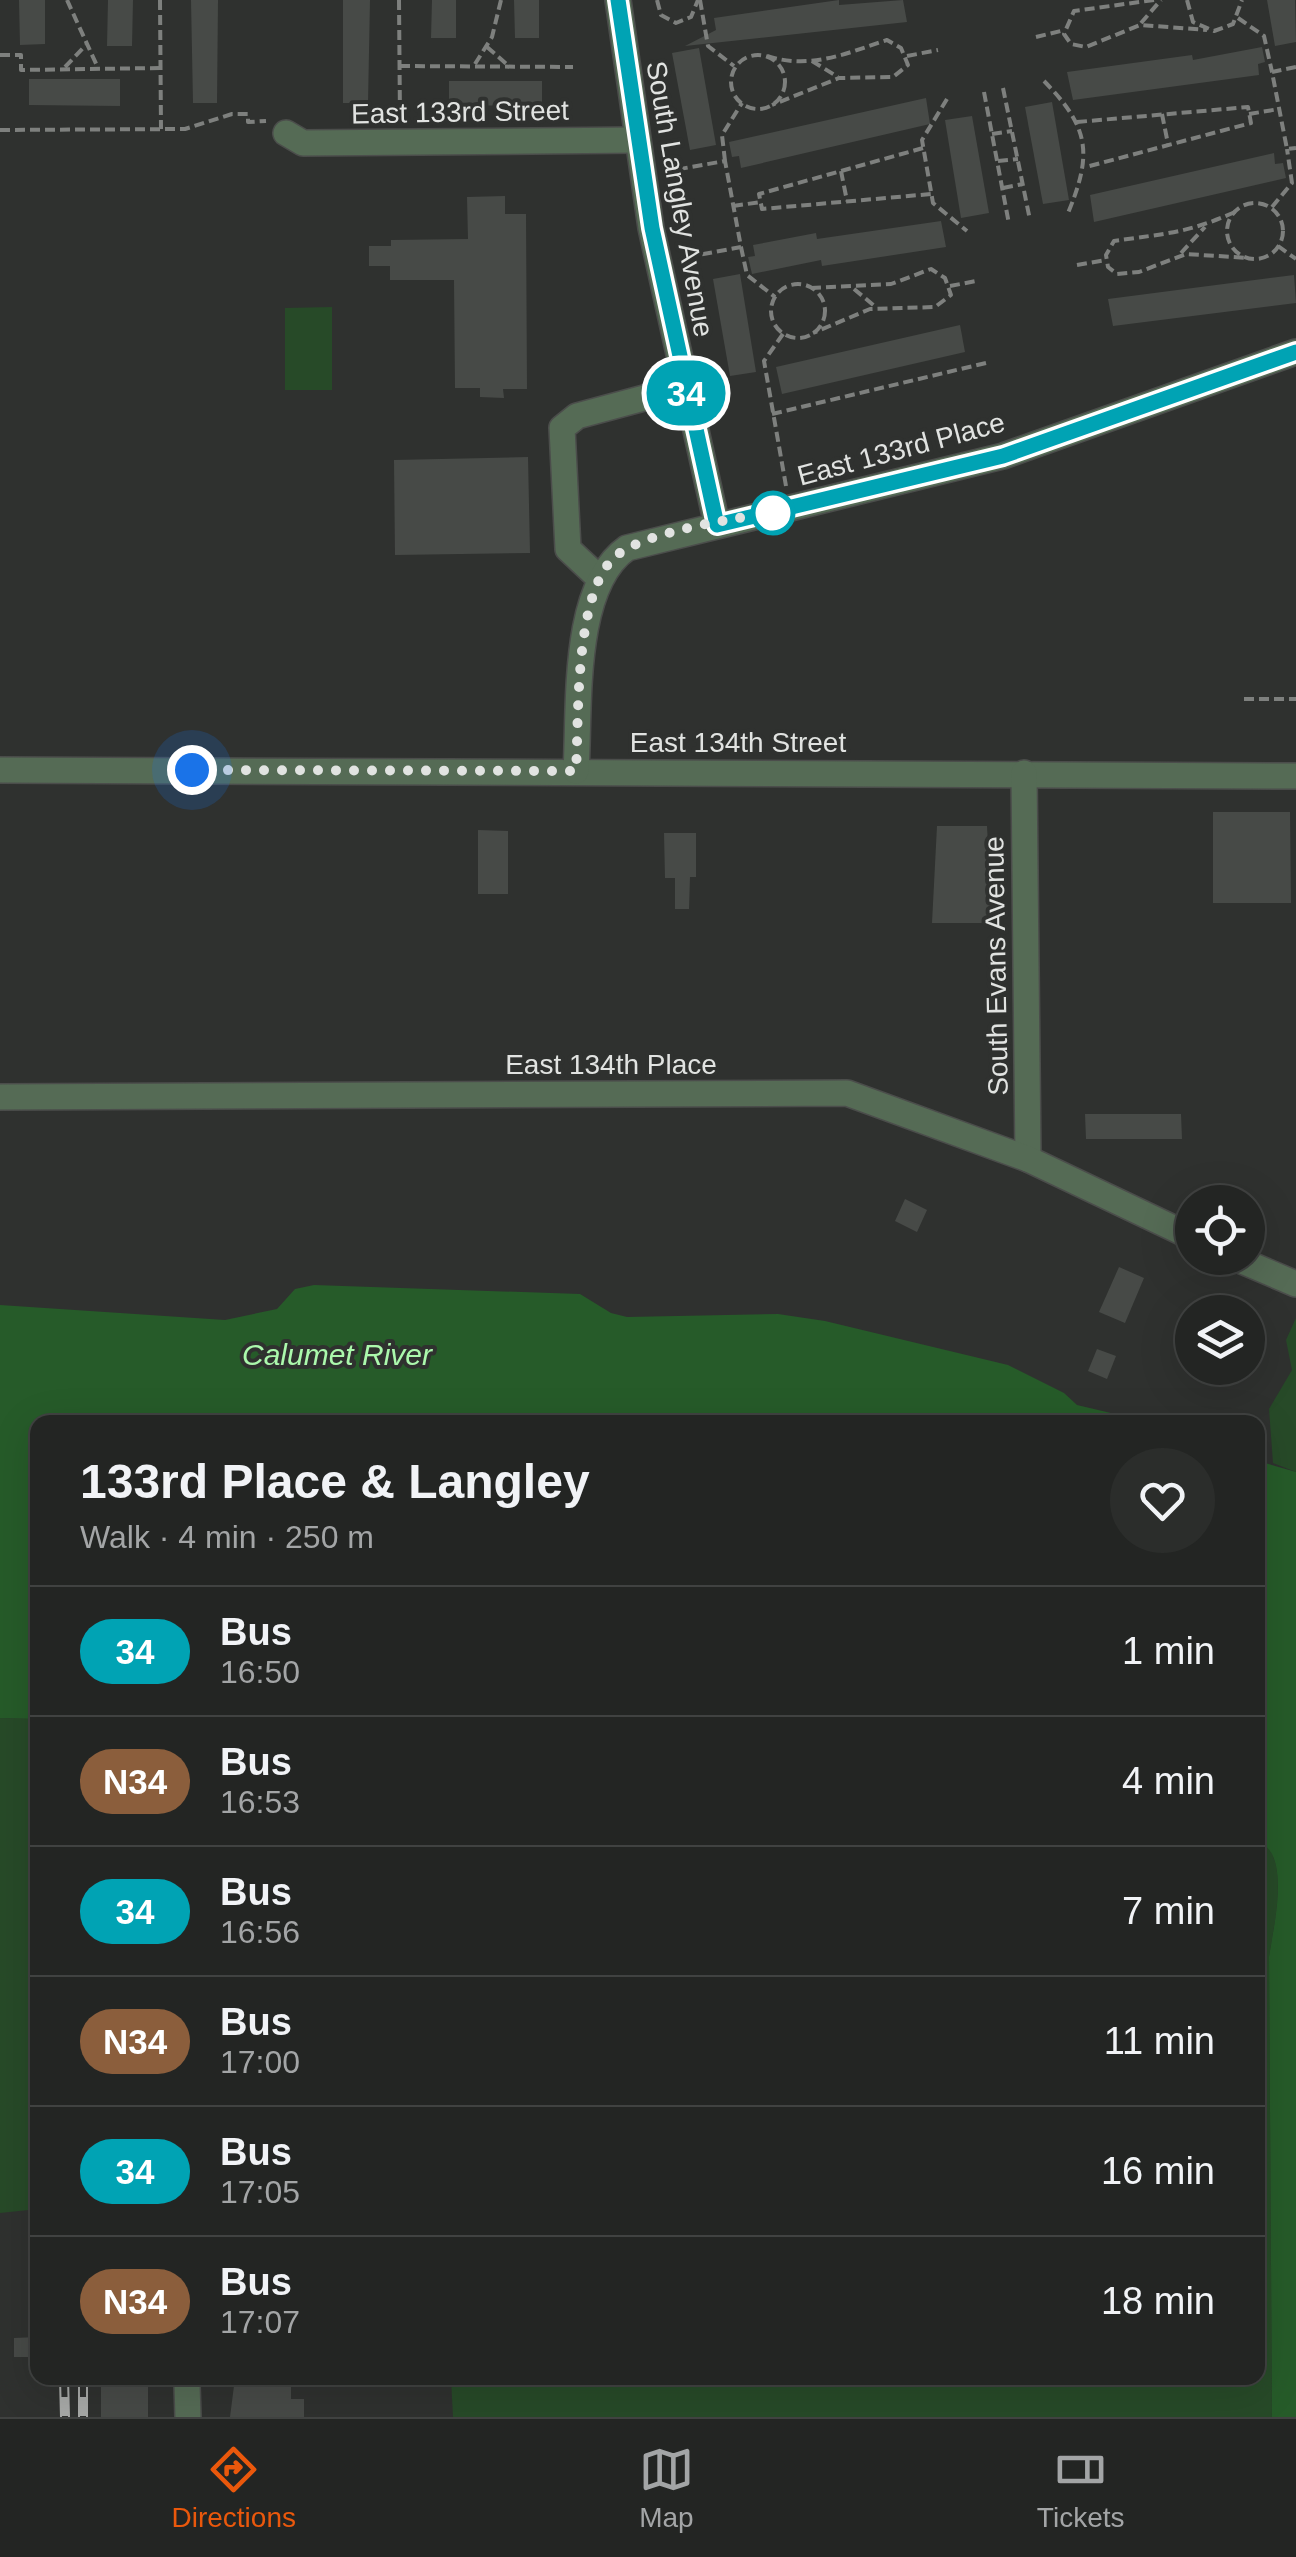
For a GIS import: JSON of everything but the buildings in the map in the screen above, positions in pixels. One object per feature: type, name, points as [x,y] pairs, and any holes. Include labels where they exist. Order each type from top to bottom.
[{"type":"street","name":"South Langley Avenue","points":[[618,0],[637,140],[685,387],[717,525]]},
{"type":"street","name":"East 133rd Street","points":[[278,127],[304,143],[637,140]]},
{"type":"street","name":"East 133rd Place","points":[[600,579],[613,558],[627,548],[1003,456],[1296,352]]},
{"type":"street","points":[[576,771],[587,615],[600,579],[568,550],[562,428],[577,416],[685,387]]},
{"type":"street","name":"East 134th Street","points":[[0,770],[1296,776]]},
{"type":"street","name":"South Evans Avenue","points":[[1024,772],[1028,1159]]},
{"type":"street","name":"East 134th Place","points":[[0,1097],[847,1093],[1028,1159],[1175,1229]]},
{"type":"street","points":[[1265,1271],[1296,1284]]},
{"type":"street","points":[[187,2385],[188,2417]]},
{"type":"path","points":[[67,0],[99,69]]},
{"type":"path","points":[[160,0],[161,129]]},
{"type":"path","points":[[399,0],[400,129]]},
{"type":"path","points":[[474,66],[486,46],[501,0]]},
{"type":"path","points":[[657,0],[662,15],[676,22],[692,17],[699,0]]},
{"type":"path","points":[[699,0],[708,46],[736,67]]},
{"type":"path","points":[[1140,25],[1158,0]]},
{"type":"path","points":[[1064,30],[1074,10],[1158,0]]},
{"type":"path","points":[[1186,0],[1193,22],[1207,30]]},
{"type":"path","points":[[1064,30],[1072,44],[1086,47],[1140,25],[1228,28],[1238,18],[1242,0]]},
{"type":"path","points":[[1238,18],[1264,36],[1280,109],[1292,183],[1271,208]]},
{"type":"path","points":[[1036,36],[1064,30]]},
{"type":"path","points":[[888,40],[896,42],[908,56],[908,64],[893,77],[839,78],[760,108],[742,103],[732,86],[736,67],[753,55],[812,61],[848,57],[888,40]]},
{"type":"path","points":[[62,69],[86,46]]},
{"type":"path","points":[[486,46],[510,66]]},
{"type":"path","points":[[908,56],[938,50]]},
{"type":"path","points":[[0,55],[21,55],[21,70],[160,68]]},
{"type":"path","points":[[767,56],[780,65],[785,79],[782,94],[772,105]]},
{"type":"path","points":[[812,61],[839,78]]},
{"type":"path","points":[[400,66],[574,67]]},
{"type":"path","points":[[1272,72],[1296,67]]},
{"type":"path","points":[[1044,80],[1075,113],[1086,166],[1068,212]]},
{"type":"path","points":[[1003,88],[1030,220]]},
{"type":"path","points":[[984,92],[1009,224]]},
{"type":"path","points":[[947,99],[922,140],[923,148],[933,204],[967,232]]},
{"type":"path","points":[[742,103],[722,135],[725,161],[747,275],[775,297]]},
{"type":"path","points":[[1076,122],[1248,106],[1251,123],[1086,166]]},
{"type":"path","points":[[1249,114],[1280,109]]},
{"type":"path","points":[[0,130],[185,129],[232,114],[248,114],[248,122],[278,127]]},
{"type":"path","points":[[1162,114],[1168,145]]},
{"type":"path","points":[[992,134],[1012,131]]},
{"type":"path","points":[[923,148],[759,194],[762,208],[932,194]]},
{"type":"path","points":[[1287,150],[1296,148]]},
{"type":"path","points":[[997,162],[1018,159]]},
{"type":"path","points":[[663,172],[725,161]]},
{"type":"path","points":[[841,171],[847,201]]},
{"type":"path","points":[[1002,188],[1023,184]]},
{"type":"path","points":[[733,206],[761,202]]},
{"type":"path","points":[[1256,204],[1271,208],[1282,226],[1278,246],[1262,258],[1180,255],[1125,274],[1112,270],[1106,260],[1107,248],[1114,241],[1157,238],[1205,227],[1256,204]]},
{"type":"path","points":[[1235,212],[1227,235],[1234,250],[1248,258]]},
{"type":"path","points":[[1180,255],[1205,227]]},
{"type":"path","points":[[1278,246],[1296,259]]},
{"type":"path","points":[[678,259],[740,248]]},
{"type":"path","points":[[1076,265],[1106,260]]},
{"type":"path","points":[[932,269],[950,286],[951,295],[934,307],[877,308],[798,338],[783,334],[771,318],[775,297],[787,287],[854,289],[891,284],[932,269]]},
{"type":"path","points":[[950,286],[976,280]]},
{"type":"path","points":[[811,288],[824,310],[813,334]]},
{"type":"path","points":[[854,289],[877,308]]},
{"type":"path","points":[[783,334],[764,361],[787,492]]},
{"type":"path","points":[[772,414],[990,362]]},
{"type":"path","points":[[1244,698],[1296,698]]},
{"type":"shaded area","points":[[332,307],[332,390],[285,390],[285,308]]},
{"type":"shaded area","points":[[1296,1318],[1296,1472],[1273,1463],[1269,1409],[1292,1370],[1286,1340]]},
{"type":"shaded area","points":[[0,1718],[30,1719],[30,2210],[0,2213]]},
{"type":"shaded area","points":[[1265,1847],[1268,1849],[1275,1861],[1278,1893],[1269,1957],[1272,2417],[453,2417],[451,2385],[1265,2385]]},
{"type":"water","name":"Calumet River","points":[[314,1285],[580,1294],[611,1313],[627,1317],[778,1314],[825,1321],[1008,1365],[1064,1393],[1077,1405],[1119,1415],[30,1415],[30,1719],[0,1718],[0,1305],[225,1320],[277,1309],[295,1289]]},
{"type":"water","points":[[1265,1463],[1296,1472],[1296,2417],[1272,2417],[1269,1957],[1278,1893],[1275,1861],[1268,1849]]},
{"type":"railway","points":[[64,2385],[65,2417]]},
{"type":"railway","points":[[83,2385],[83,2417]]},
{"type":"bus line","name":"34","points":[[618,0],[652,228],[717,525],[1003,456],[1296,352]]},
{"type":"route","points":[[192,770],[576,771],[587,615],[602,572],[613,558],[646,540],[776,512],[773,513]]}]
